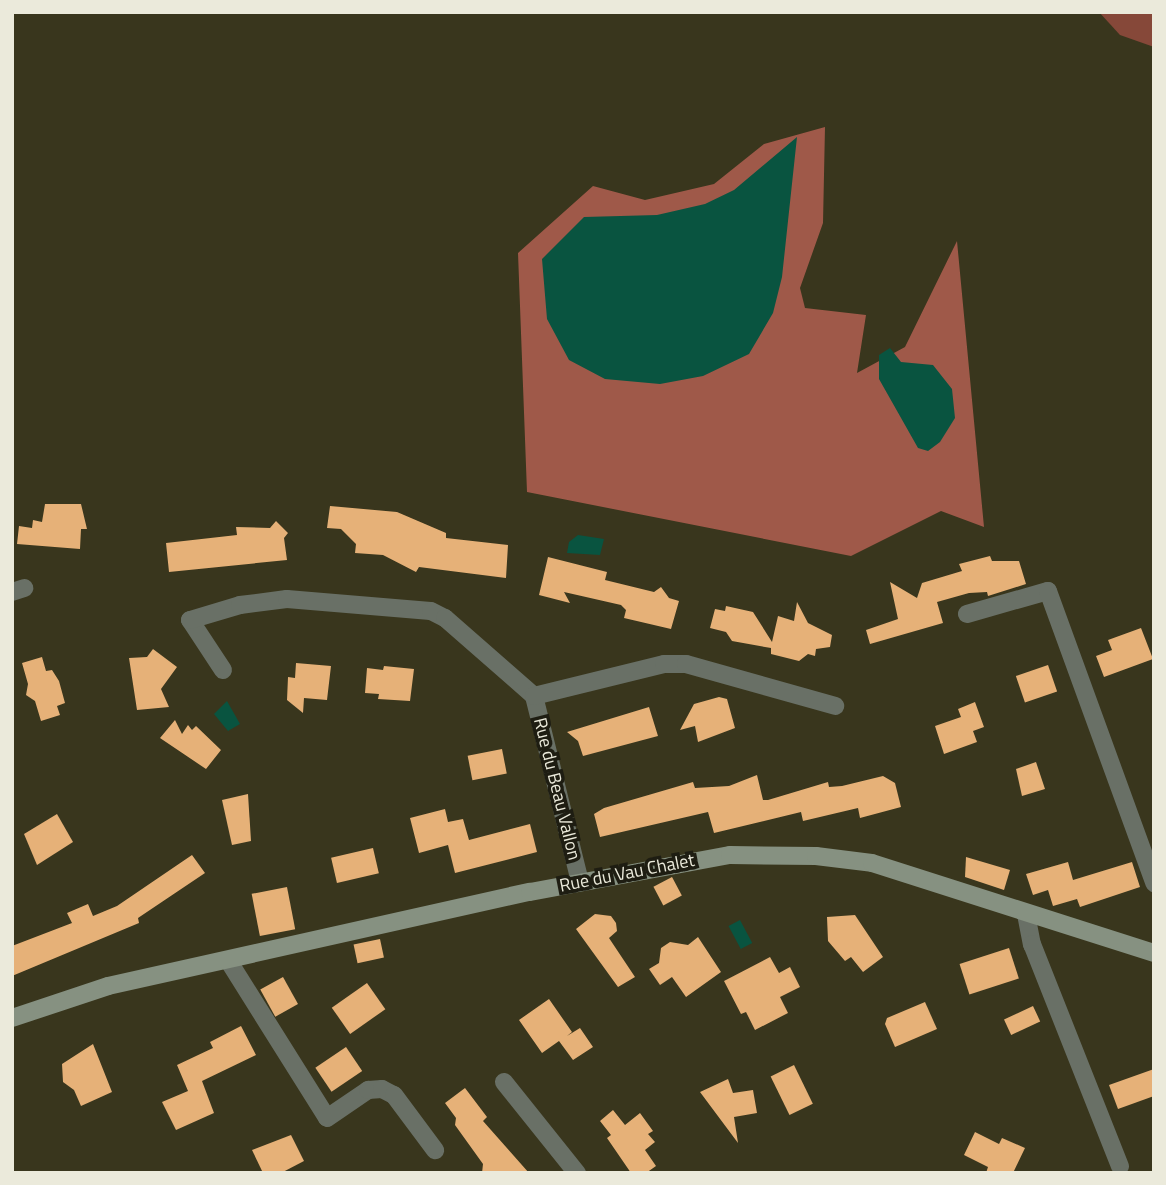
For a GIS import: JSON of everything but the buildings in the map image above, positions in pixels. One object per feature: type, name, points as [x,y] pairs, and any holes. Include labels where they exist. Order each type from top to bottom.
[{"type":"street","points":[[967,614],[1048,591],[1154,883]]},
{"type":"street","name":"Rue du Beau Vallon","points":[[223,670],[190,620],[240,605],[306,600],[438,614],[534,696],[580,882]]},
{"type":"street","name":"Rue du Beau Vallon","points":[[534,696],[664,664],[686,664],[835,706]]},
{"type":"street","name":"Rue du Vau Chalet","points":[[12,1018],[82,992],[580,882],[730,855],[816,856],[872,863],[1154,953]]},
{"type":"street","points":[[1026,914],[1032,944],[1120,1166]]},
{"type":"street","points":[[228,960],[327,1118],[369,1090],[382,1089],[394,1095],[435,1150]]},
{"type":"street","points":[[505,1082],[577,1173]]},
{"type":"shaded area","points":[[1099,12],[1154,12],[1154,47],[1120,35]]},
{"type":"shaded area","points":[[825,127],[823,223],[800,288],[805,308],[866,315],[857,373],[905,347],[957,241],[984,527],[941,511],[851,556],[527,492],[518,253],[593,186],[645,200],[714,184],[764,144]]},
{"type":"shaded area","points":[[797,137],[782,277],[773,313],[749,354],[703,376],[660,384],[605,379],[569,360],[547,319],[542,259],[584,217],[657,215],[705,204],[734,190]]},
{"type":"shaded area","points":[[890,348],[901,362],[933,365],[952,389],[955,418],[940,442],[928,451],[918,448],[879,379],[879,355]]},
{"type":"shaded area","points":[[578,535],[604,539],[600,555],[567,553],[569,542]]},
{"type":"shaded area","points":[[227,701],[240,724],[228,731],[214,714]]},
{"type":"shaded area","points":[[740,920],[752,943],[741,949],[729,926]]}]
